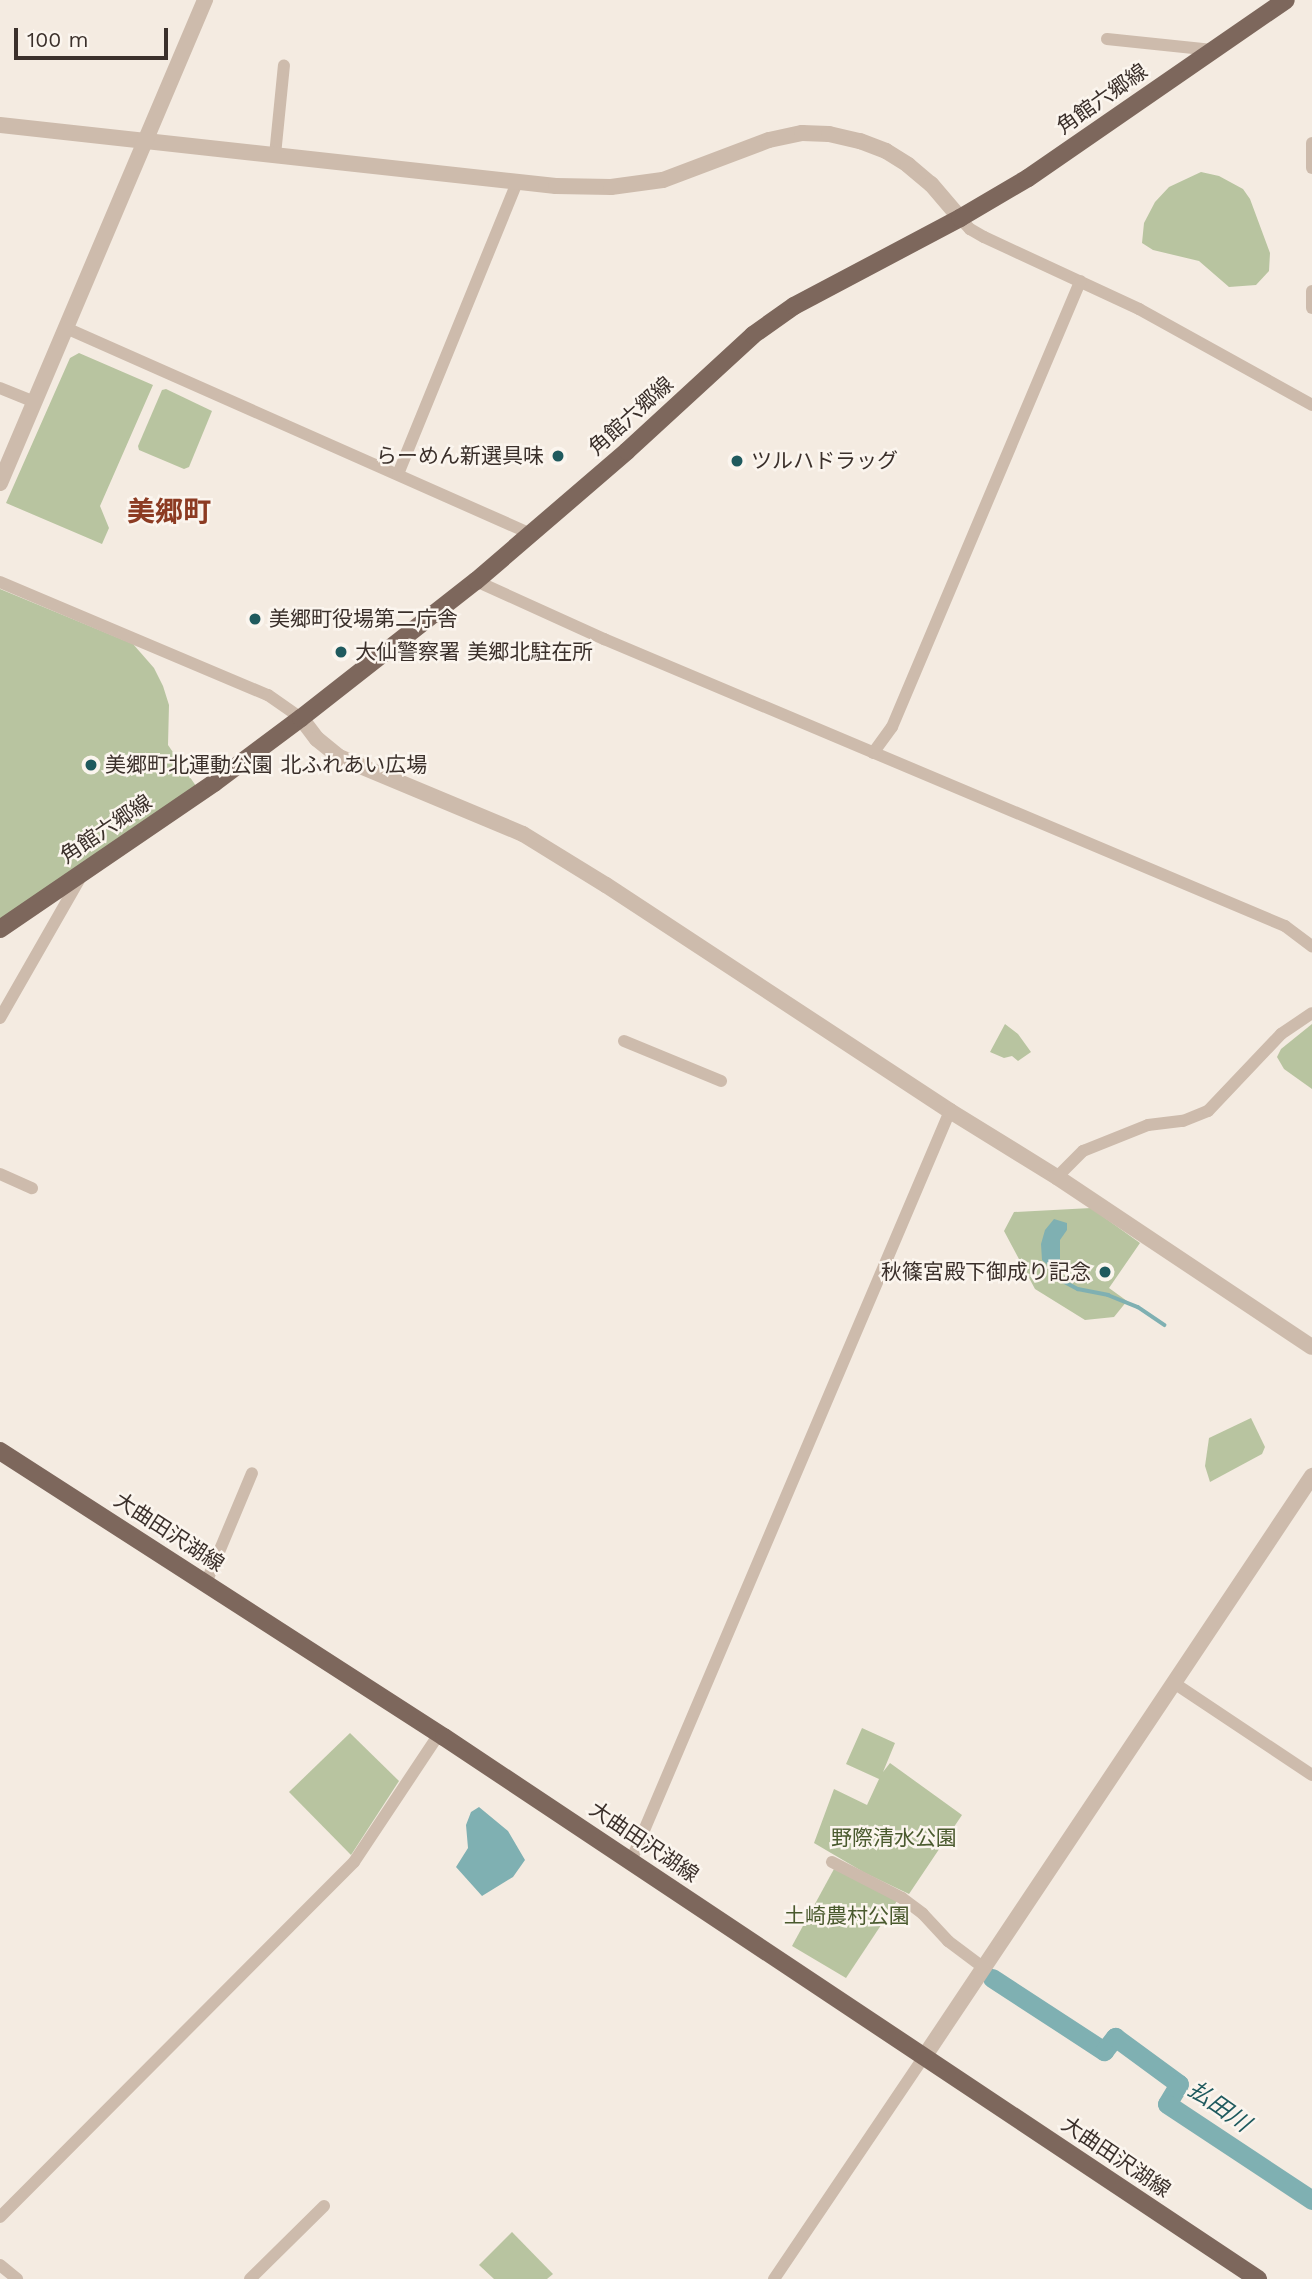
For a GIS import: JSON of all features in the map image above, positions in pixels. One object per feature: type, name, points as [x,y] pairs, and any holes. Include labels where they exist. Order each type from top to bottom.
[{"type":"main road","name":"角館六郷線","points":[[0,929],[214,783],[302,718],[476,581],[762,329],[794,306],[960,218],[1028,178],[1286,0]]},
{"type":"main road","name":"大曲田沢湖線","points":[[0,1451],[439,1734],[1258,2279]]},
{"type":"street","points":[[0,483],[205,0]]},
{"type":"street","points":[[1107,39],[1212,50]]},
{"type":"street","points":[[275,155],[284,65]]},
{"type":"street","points":[[0,125],[556,186],[638,185],[663,180],[769,140],[802,133],[829,134],[873,146],[908,165],[931,184],[970,229],[984,237],[1139,309],[1312,405]]},
{"type":"street","points":[[1312,143],[1312,168]]},
{"type":"street","points":[[398,474],[517,182]]},
{"type":"street","points":[[873,753],[892,727],[1080,281]]},
{"type":"street","points":[[1312,291],[1312,308]]},
{"type":"street","points":[[66,328],[531,534]]},
{"type":"street","points":[[0,388],[34,402]]},
{"type":"street","points":[[476,581],[604,639],[1285,926],[1312,946]]},
{"type":"street","points":[[0,582],[268,695],[302,718],[317,739],[339,757],[523,834],[652,915],[950,1111],[1057,1177],[1312,1348]]},
{"type":"street","points":[[0,1018],[84,871]]},
{"type":"street","points":[[1057,1177],[1083,1151],[1148,1125],[1183,1121],[1208,1111],[1281,1034],[1312,1013]]},
{"type":"street","points":[[624,1041],[721,1081]]},
{"type":"street","points":[[631,1861],[950,1111]]},
{"type":"street","points":[[0,1174],[32,1188]]},
{"type":"street","points":[[206,1583],[252,1474]]},
{"type":"street","points":[[774,2279],[1312,1476]]},
{"type":"street","points":[[1174,1683],[1312,1775]]},
{"type":"street","points":[[0,2217],[354,1862],[439,1734]]},
{"type":"street","points":[[832,1862],[902,1898],[923,1914],[948,1941],[984,1968]]},
{"type":"street","points":[[250,2279],[324,2206]]},
{"type":"street","points":[[0,2264],[17,2279]]},
{"type":"green space","points":[[1201,172],[1219,176],[1243,189],[1250,199],[1270,253],[1269,271],[1256,285],[1229,287],[1199,261],[1153,250],[1142,243],[1144,223],[1155,202],[1169,187]]},
{"type":"green space","points":[[79,353],[153,385],[100,506],[109,528],[102,544],[6,503],[70,358]]},
{"type":"green space","points":[[166,389],[212,411],[189,467],[184,469],[139,450],[138,446],[162,390]]},
{"type":"green space","name":"美郷町北運動公園 北ふれあい広場","points":[[0,589],[133,644],[154,668],[163,686],[169,705],[168,745],[196,786],[0,920]]},
{"type":"green space","points":[[1005,1024],[1018,1034],[1031,1052],[1018,1061],[1012,1056],[1004,1058],[990,1052]]},
{"type":"green space","points":[[1312,1024],[1312,1089],[1284,1069],[1277,1057],[1281,1049]]},
{"type":"green space","points":[[1091,1208],[1140,1243],[1109,1288],[1127,1301],[1114,1317],[1085,1320],[1035,1289],[1004,1231],[1014,1212]]},
{"type":"green space","points":[[1251,1418],[1265,1447],[1262,1454],[1210,1482],[1205,1466],[1209,1438]]},
{"type":"green space","name":"野際清水公園","points":[[862,1728],[895,1743],[883,1772],[890,1763],[962,1815],[909,1894],[865,1873],[814,1843],[834,1789],[867,1805],[879,1779],[846,1764]]},
{"type":"green space","points":[[350,1733],[399,1781],[351,1855],[289,1792]]},
{"type":"green space","name":"土崎農村公園","points":[[834,1869],[897,1901],[846,1978],[792,1946]]},
{"type":"green space","points":[[512,2232],[553,2274],[547,2279],[494,2279],[479,2265]]},
{"type":"water","points":[[1054,1219],[1067,1223],[1067,1230],[1060,1240],[1060,1261],[1054,1270],[1042,1260],[1041,1244],[1045,1230]]},
{"type":"water","points":[[479,1807],[508,1831],[525,1860],[513,1877],[482,1896],[456,1867],[468,1848],[466,1825],[471,1812]]},
{"type":"waterway","points":[[1054,1270],[1063,1281],[1078,1289],[1108,1295],[1138,1307],[1165,1325]]},
{"type":"waterway","name":"払田川","points":[[992,1978],[1104,2051],[1115,2037],[1179,2084],[1167,2104],[1312,2200]]},
{"type":"place","name":"らーめん新選具味","points":[[558,456]]},
{"type":"place","name":"ツルハドラッグ","points":[[737,461]]},
{"type":"place","name":"美郷町役場第二庁舎","points":[[255,619]]},
{"type":"place","name":"大仙警察署 美郷北駐在所","points":[[341,652]]},
{"type":"place","name":"美郷町北運動公園 北ふれあい広場","points":[[91,765]]},
{"type":"place","name":"秋篠宮殿下御成り記念","points":[[1105,1272]]},
{"type":"district","name":"美郷町","points":[[169,512]]}]
